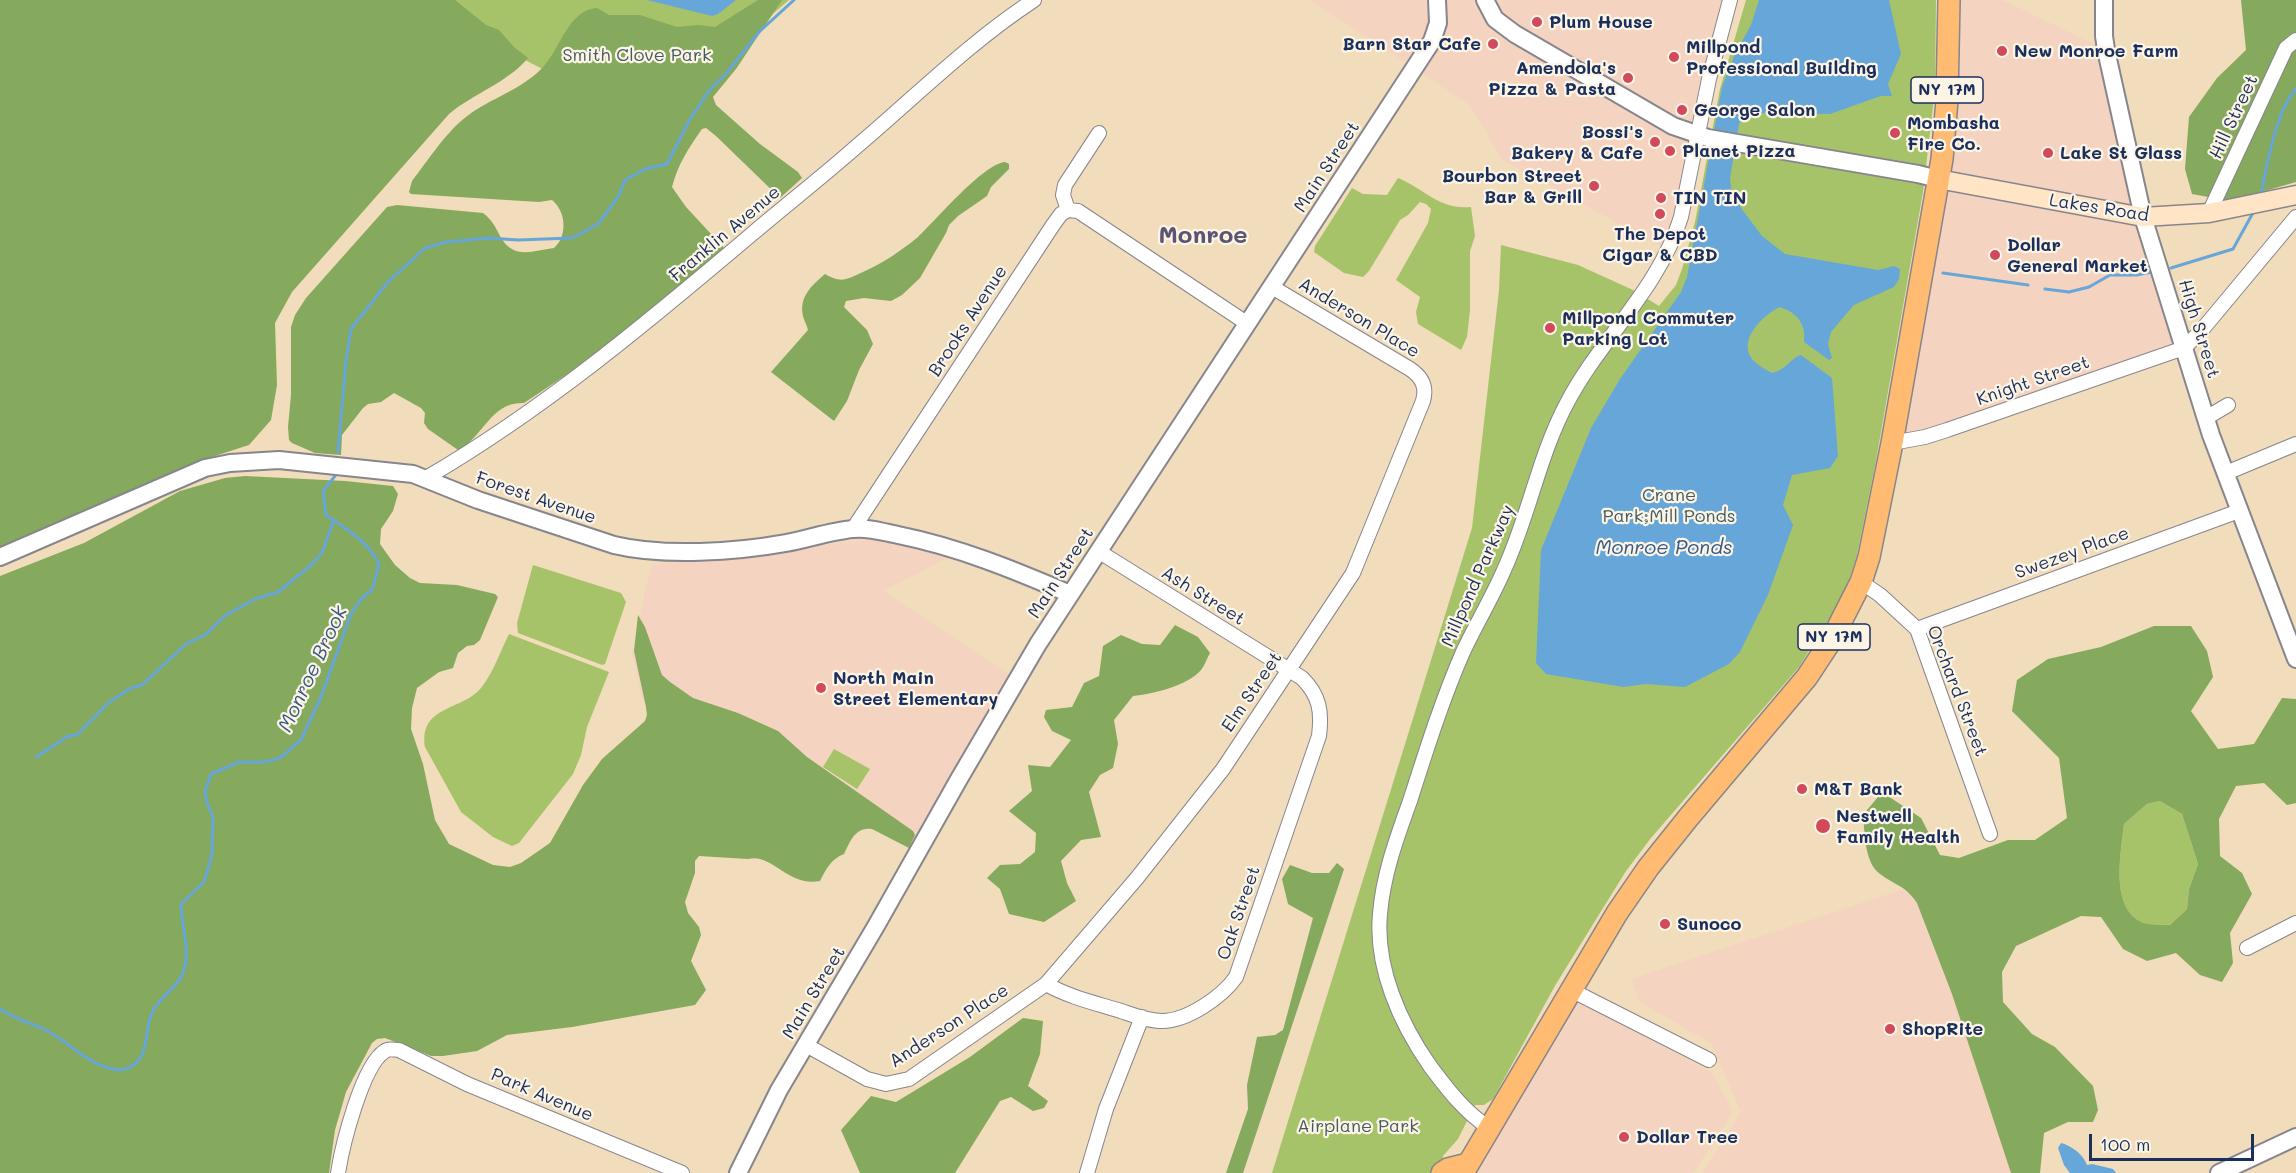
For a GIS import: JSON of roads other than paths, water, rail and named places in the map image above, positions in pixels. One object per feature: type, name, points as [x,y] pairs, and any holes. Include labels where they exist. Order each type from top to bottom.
[{"type":"main road","name":"NY 17M","points":[[1465,1169],[1617,913],[1648,868],[1807,677],[1832,639],[1861,582],[1869,556],[1892,443],[1938,180],[1947,100],[1948,0]]},
{"type":"main road","name":"Lakes Road","points":[[1938,180],[2143,217],[2209,213],[2296,195]]},
{"type":"main road","points":[[1442,1173],[1448,1169],[1465,1169]]},
{"type":"street","name":"Franklin Avenue","points":[[426,478],[503,430],[653,318],[950,65],[1034,0]]},
{"type":"street","points":[[1485,0],[1495,20],[1515,34],[1673,126],[1705,137],[1918,174],[1938,180]]},
{"type":"street","name":"Millpond Parkway","points":[[1489,1128],[1468,1113],[1445,1086],[1419,1050],[1398,1008],[1386,976],[1379,914],[1389,867],[1445,696],[1517,540],[1551,439],[1567,403],[1591,365],[1625,320],[1672,244],[1705,137],[1709,79],[1730,0]]},
{"type":"street","name":"High Street","points":[[2104,0],[2103,36],[2143,217],[2206,418],[2239,511],[2289,623],[2296,659]]},
{"type":"street","name":"Main Street","points":[[738,1173],[779,1090],[876,926],[958,779],[1070,594],[1432,41],[1438,23],[1438,5]]},
{"type":"street","name":"Hill Street","points":[[2209,213],[2286,48],[2296,40]]},
{"type":"street","points":[[1099,133],[1065,185],[1063,195],[1068,210],[1078,212],[1248,324]]},
{"type":"street","name":"Brooks Avenue","points":[[853,529],[1053,225],[1061,214],[1068,210]]},
{"type":"street","points":[[2184,348],[2201,331],[2296,217]]},
{"type":"street","name":"Anderson Place","points":[[1272,287],[1406,366],[1415,372],[1423,383]]},
{"type":"street","name":"Knight Street","points":[[1892,443],[1936,433],[2184,348]]},
{"type":"street","name":"Elm Street","points":[[1046,984],[1184,821],[1223,769],[1353,573],[1423,401],[1425,391],[1423,383]]},
{"type":"street","points":[[2206,418],[2228,405]]},
{"type":"street","points":[[2226,473],[2296,444]]},
{"type":"street","name":"Forest Avenue","points":[[0,557],[205,468],[230,463],[269,460],[413,474],[488,504],[614,545],[633,549],[676,552],[729,549],[784,543],[853,529],[871,530],[909,537],[977,556],[1070,594]]},
{"type":"street","name":"Swezey Place","points":[[1917,629],[2239,511]]},
{"type":"street","name":"Ash Street","points":[[1098,551],[1289,669]]},
{"type":"street","name":"Orchard Street","points":[[1861,582],[1880,595],[1917,629],[1990,834]]},
{"type":"street","name":"Oak Street","points":[[1046,984],[1061,993],[1161,1021],[1182,1017],[1218,997],[1228,988],[1236,977],[1319,736],[1321,714],[1312,688],[1289,669]]},
{"type":"street","points":[[2247,948],[2296,923]]},
{"type":"street","name":"Anderson Place","points":[[806,1045],[867,1079],[877,1083],[894,1083],[909,1078],[941,1058],[1046,984]]},
{"type":"street","points":[[1571,990],[1709,1060]]},
{"type":"street","points":[[1087,1173],[1106,1109],[1142,1017]]},
{"type":"street","name":"Park Avenue","points":[[338,1173],[343,1142],[359,1095],[375,1063],[384,1051],[390,1049],[399,1050],[460,1081],[682,1173]]},
{"type":"street","points":[[2219,1173],[2296,1137]]},
{"type":"water","points":[[647,0],[736,0],[712,16]]},
{"type":"water","name":"Monroe Ponds","points":[[1759,0],[1889,0],[1901,54],[1888,84],[1892,96],[1881,96],[1830,114],[1749,113],[1739,124],[1730,178],[1731,188],[1741,208],[1762,236],[1785,254],[1878,270],[1894,266],[1900,269],[1899,279],[1894,287],[1854,305],[1831,332],[1828,344],[1832,358],[1829,360],[1804,342],[1802,324],[1791,312],[1780,307],[1767,315],[1754,328],[1750,336],[1748,352],[1752,359],[1772,373],[1782,369],[1801,355],[1832,378],[1838,456],[1830,468],[1792,475],[1783,505],[1793,525],[1768,595],[1740,652],[1729,664],[1685,687],[1646,684],[1623,687],[1546,674],[1536,663],[1541,550],[1591,428],[1620,379],[1681,292],[1687,277],[1722,87],[1735,54],[1751,25]]},
{"type":"water","points":[[2061,1143],[2077,1151],[2087,1165],[2113,1169],[2116,1173],[2070,1173],[2064,1165],[2058,1148]]},
{"type":"waterway","name":"Monroe Brook","points":[[338,452],[351,329],[388,282],[425,248],[446,242],[489,238],[518,240],[572,238],[598,224],[618,197],[625,180],[645,169],[667,164],[690,119],[711,88],[725,75],[759,32],[794,0]]},
{"type":"waterway","points":[[2261,194],[2278,124],[2289,98],[2296,89]]},
{"type":"waterway","points":[[2171,268],[2233,249],[2254,211]]},
{"type":"waterway","points":[[2045,289],[2069,292],[2089,287],[2110,275],[2137,275],[2151,272]]},
{"type":"waterway","points":[[1943,273],[2028,285]]},
{"type":"waterway","name":"Monroe Brook","points":[[0,1009],[42,1028],[85,1057],[103,1066],[116,1070],[124,1069],[133,1066],[143,1054],[152,1013],[158,1003],[178,982],[184,969],[186,951],[181,904],[204,882],[212,855],[213,817],[205,792],[211,774],[239,762],[265,762],[280,758],[301,740],[321,697],[351,614],[361,599],[372,590],[379,564],[369,548],[326,515],[323,491],[335,476]]},
{"type":"waterway","points":[[36,757],[68,736],[77,735],[109,702],[131,688],[142,685],[186,644],[205,635],[226,615],[255,599],[278,592],[322,553],[333,522]]},
{"type":"place","name":"Plum House","points":[[1537,22]]},
{"type":"place","name":"Barn Star Cafe","points":[[1493,44]]},
{"type":"place","name":"New Monroe Farm","points":[[2002,51]]},
{"type":"place","name":"Millpond Professional Building","points":[[1674,57]]},
{"type":"place","name":"Amendola's Pizza & Pasta","points":[[1628,78]]},
{"type":"place","name":"George Salon","points":[[1682,110]]},
{"type":"place","name":"Mombasha Fire Co.","points":[[1895,133]]},
{"type":"place","name":"Bossi's Bakery & Cafe","points":[[1655,142]]},
{"type":"place","name":"Planet Pizza","points":[[1670,151]]},
{"type":"place","name":"Lake St Glass","points":[[2048,153]]},
{"type":"place","name":"Bourbon Street Bar & Grill","points":[[1594,186]]},
{"type":"place","name":"TIN TIN","points":[[1661,198]]},
{"type":"place","name":"The Depot Cigar & CBD","points":[[1660,214]]},
{"type":"place","name":"Dollar General Market","points":[[1995,255]]},
{"type":"place","name":"Millpond Commuter Parking Lot","points":[[1550,328]]},
{"type":"place","name":"North Main Street Elementary","points":[[821,688]]},
{"type":"place","name":"M&T Bank","points":[[1802,789]]},
{"type":"place","name":"Nestwell Family Health","points":[[1823,826]]},
{"type":"place","name":"Sunoco","points":[[1665,924]]},
{"type":"place","name":"ShopRite","points":[[1890,1029]]},
{"type":"place","name":"Dollar Tree","points":[[1624,1137]]},
{"type":"district","name":"Monroe","points":[[1203,236]]},
{"type":"park label","name":"Smith Clove Park","points":[[637,55]]},
{"type":"park label","name":"Crane Park;Mill Ponds","points":[[1669,505]]},
{"type":"park label","name":"Airplane Park","points":[[1358,1126]]}]
